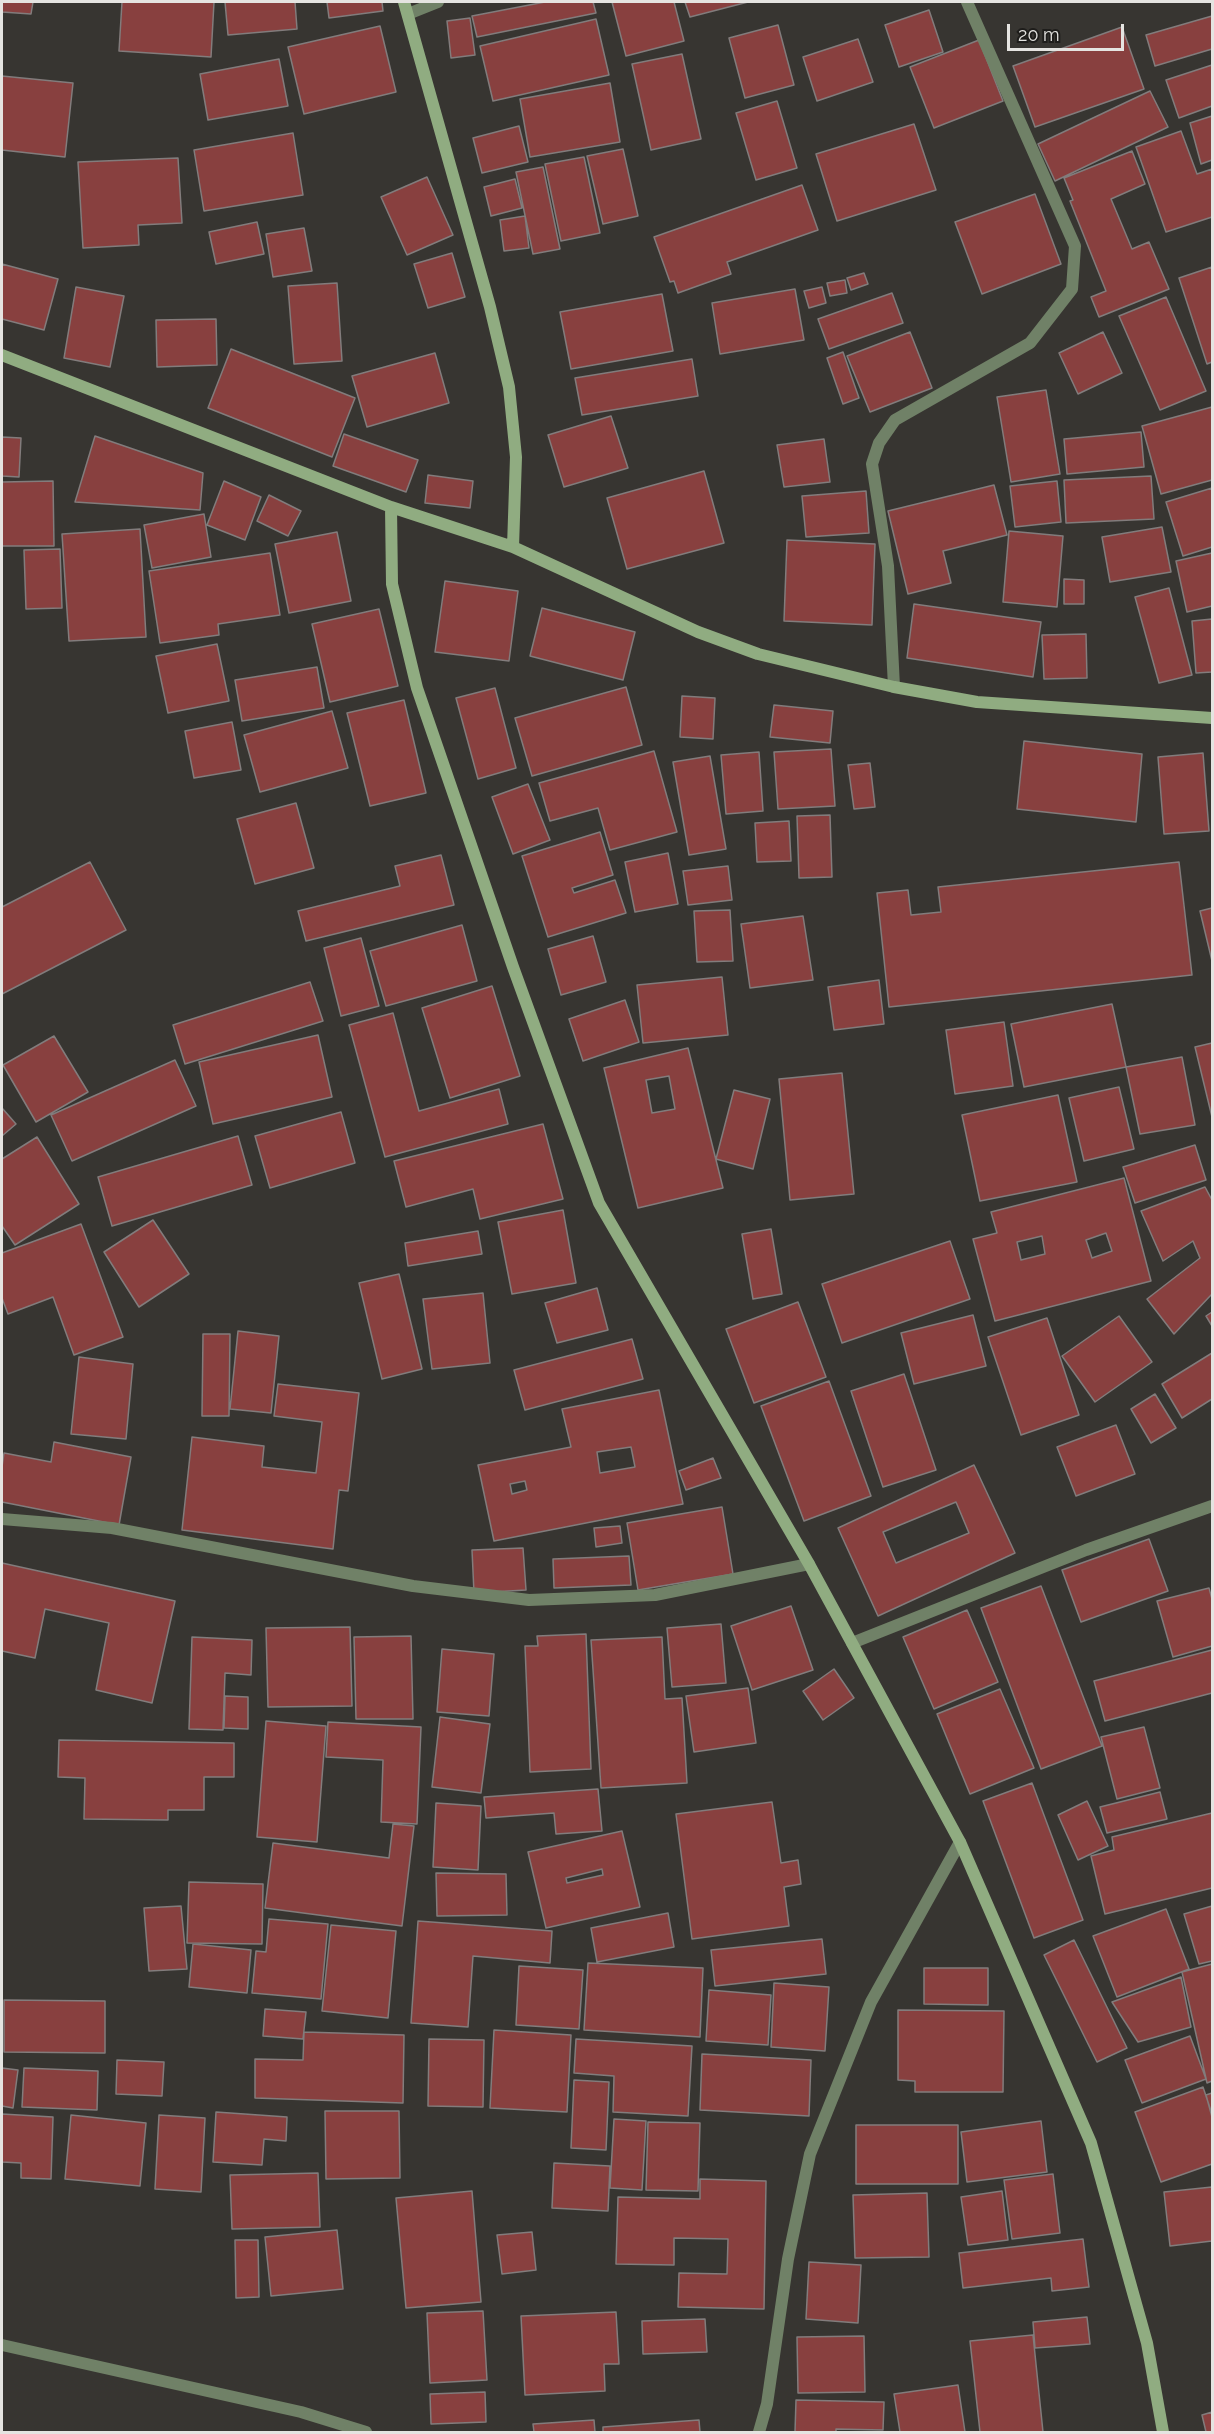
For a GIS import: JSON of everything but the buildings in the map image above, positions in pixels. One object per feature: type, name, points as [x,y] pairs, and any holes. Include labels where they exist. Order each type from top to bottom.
[{"type":"street","points":[[404,2],[490,307],[509,387],[516,457],[513,547]]},
{"type":"street","points":[[408,14],[438,2]]},
{"type":"street","points":[[894,687],[888,566],[872,464],[879,443],[895,420],[1030,343],[1072,289],[1075,246],[967,2]]},
{"type":"street","points":[[2,355],[391,507],[513,547],[698,632],[758,654],[894,687],[977,702],[1212,718]]},
{"type":"street","points":[[391,507],[392,584],[417,688],[513,967],[599,1203],[809,1564],[960,1842],[1091,2143],[1147,2343],[1163,2433]]},
{"type":"street","points":[[852,1643],[1086,1550],[1212,1506]]},
{"type":"street","points":[[2,1519],[112,1528],[412,1586],[529,1600],[655,1595],[809,1564]]},
{"type":"street","points":[[759,2433],[767,2404],[788,2259],[810,2154],[871,2002],[960,1842]]},
{"type":"street","points":[[2,2345],[300,2412],[366,2433]]}]
